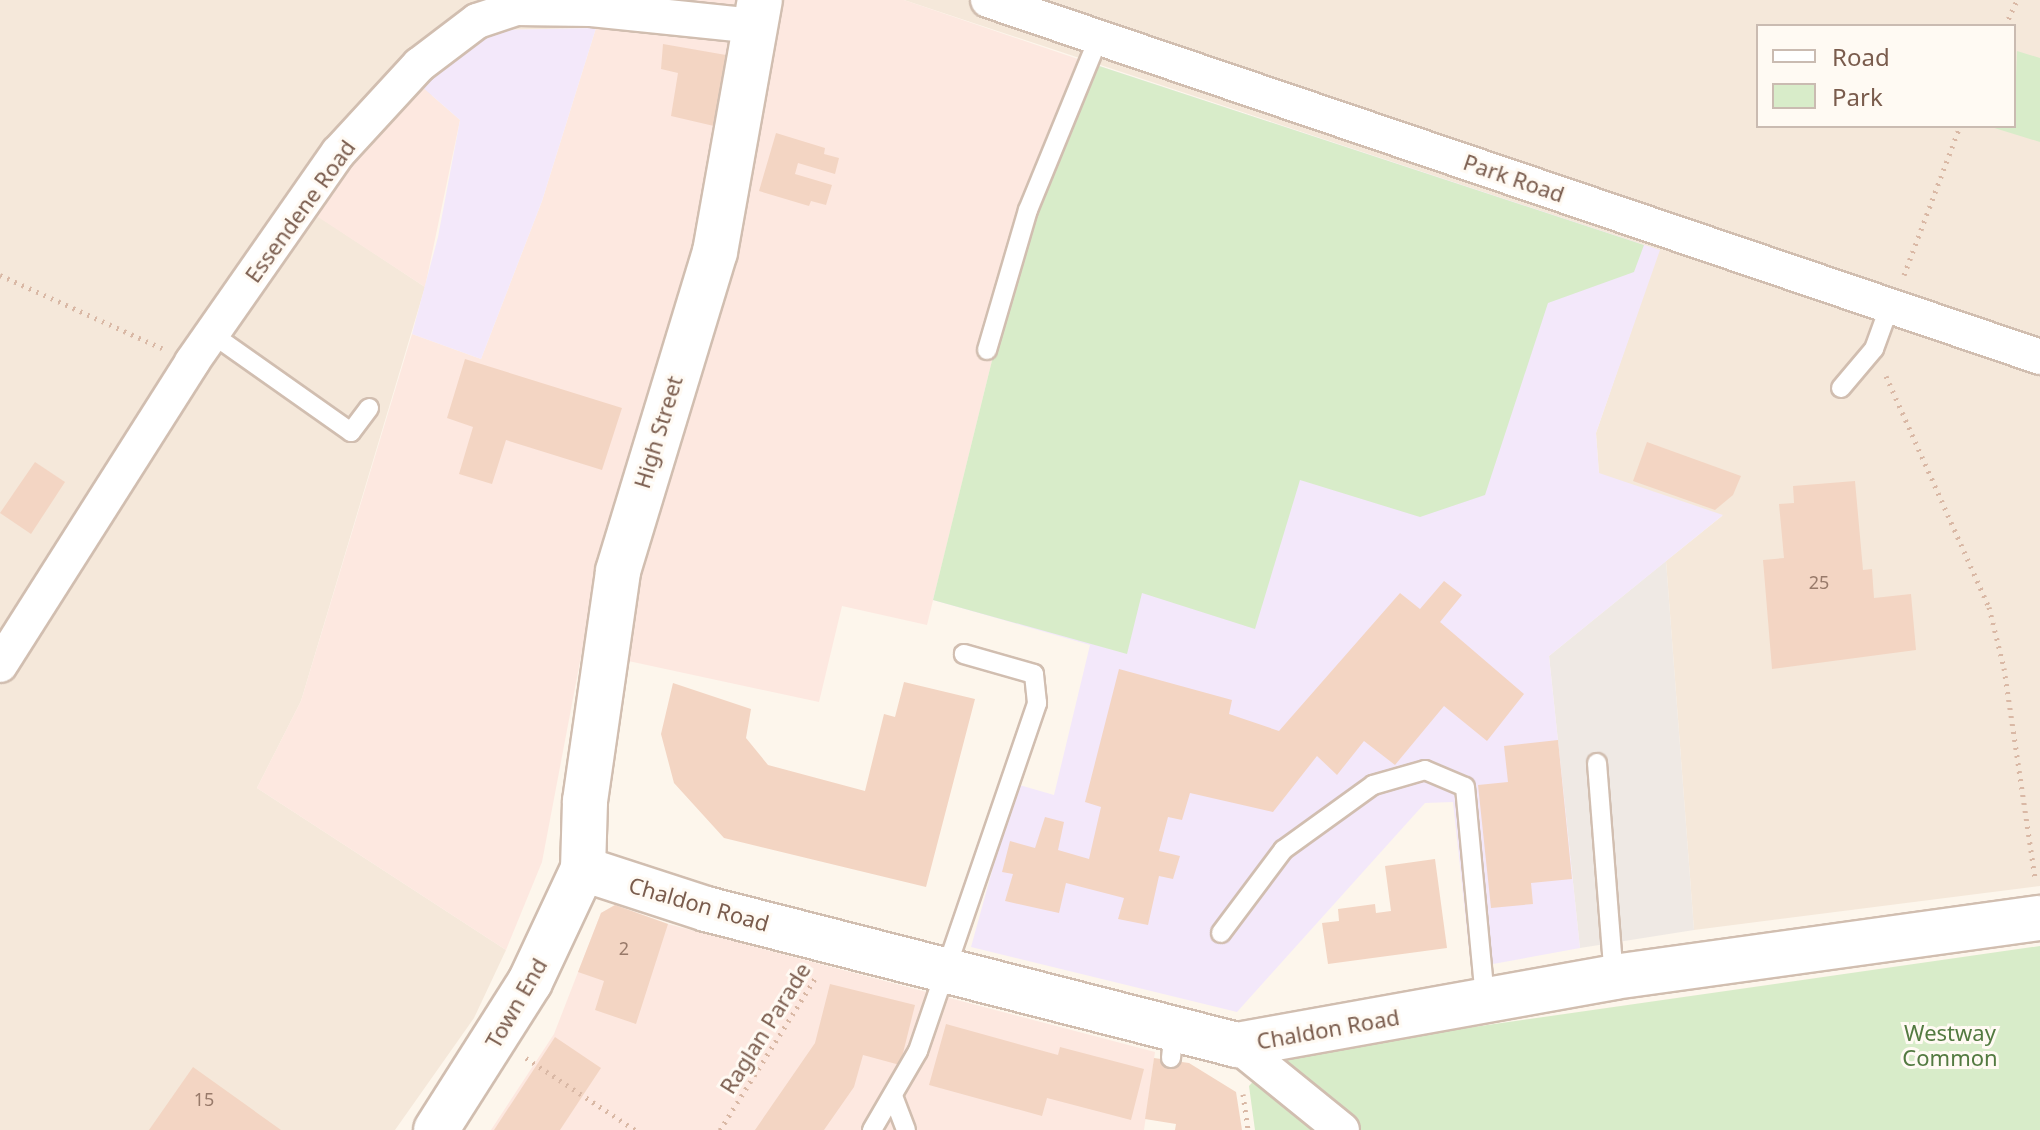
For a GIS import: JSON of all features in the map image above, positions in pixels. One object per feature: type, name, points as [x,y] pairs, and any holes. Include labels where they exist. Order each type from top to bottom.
[{"type":"main road","name":"High Street","points":[[583,869],[585,801],[618,571],[715,252],[758,13]]},
{"type":"main road","name":"Chaldon Road","points":[[583,869],[706,909],[942,972],[1173,1044],[1237,1045],[2039,905]]},
{"type":"main road","name":"Town End","points":[[436,1130],[498,1039],[583,869]]},
{"type":"street","name":"Park Road","points":[[988,0],[2040,357]]},
{"type":"street","name":"Essendene Road","points":[[0,665],[192,362],[338,153],[384,99],[419,65],[496,5],[758,13]]},
{"type":"street","points":[[1237,1045],[1342,1130]]},
{"type":"lane","points":[[987,350],[1028,210],[1099,37]]},
{"type":"lane","points":[[1841,388],[1874,349],[1890,305]]},
{"type":"lane","points":[[212,334],[351,432],[369,408]]},
{"type":"lane","points":[[872,1130],[918,1051],[942,972],[1037,703],[1034,674],[964,654]]},
{"type":"lane","points":[[1597,763],[1614,977]]},
{"type":"lane","points":[[1221,933],[1283,850],[1373,785],[1425,770],[1465,787],[1485,1000]]},
{"type":"lane","points":[[893,1096],[906,1130]]},
{"type":"path","points":[[2006,24],[2017,0]]},
{"type":"path","points":[[1890,305],[1923,235],[1959,128]]},
{"type":"path","points":[[0,275],[192,362]]},
{"type":"path","points":[[1874,349],[1989,607],[2004,668],[2039,905]]},
{"type":"path","name":"Raglan Parade","points":[[720,1130],[838,942]]},
{"type":"path","points":[[498,1039],[635,1130]]},
{"type":"shaded area","points":[[0,0],[595,0],[596,28],[495,30],[316,215],[425,287],[301,701],[257,788],[506,950],[474,1018],[395,1130],[0,1130]]},
{"type":"shaded area","points":[[595,0],[904,0],[1081,60],[1000,328],[927,625],[842,606],[819,702],[582,651],[542,862],[506,950],[257,788],[301,701],[412,334],[481,359],[542,201],[596,28]]},
{"type":"shaded area","points":[[904,0],[2040,0],[2040,886],[1694,930],[1666,561],[1722,516],[1599,474],[1596,433],[1659,250]]},
{"type":"shaded area","points":[[596,28],[542,201],[481,359],[412,334],[438,237],[460,120],[421,86],[495,30]]},
{"type":"shaded area","points":[[1081,60],[1660,250],[1596,433],[1599,473],[1723,515],[1549,656],[1580,948],[1471,968],[1453,802],[1425,803],[1237,1012],[971,947],[1016,784],[1054,795],[1090,645],[933,600]]},
{"type":"shaded area","points":[[421,86],[460,120],[425,287],[315,215],[366,147]]},
{"type":"shaded area","points":[[1666,561],[1694,930],[1580,948],[1549,656]]},
{"type":"shaded area","points":[[615,905],[668,924],[1155,1052],[1144,1130],[491,1130],[554,1034],[601,913]]},
{"type":"green space","points":[[2017,51],[2040,58],[2040,142],[1994,128],[2016,128]]},
{"type":"green space","points":[[1081,60],[1644,245],[1634,272],[1548,303],[1485,495],[1420,517],[1300,480],[1255,629],[1142,593],[1127,654],[933,600],[1000,328]]},
{"type":"green space","name":"Westway Common","points":[[2040,946],[2040,1130],[1255,1130],[1249,1086],[1278,1055]]},
{"type":"building","points":[[663,44],[726,55],[725,91],[714,126],[671,116],[678,73],[661,69]]},
{"type":"building","points":[[776,133],[825,148],[824,154],[839,158],[835,174],[798,163],[795,174],[832,185],[826,205],[811,201],[809,206],[759,191]]},
{"type":"building","points":[[465,359],[622,408],[602,470],[506,440],[492,484],[459,474],[473,427],[447,418]]},
{"type":"building","points":[[1647,442],[1741,476],[1733,495],[1715,510],[1633,481]]},
{"type":"building","points":[[35,462],[65,482],[31,534],[0,513]]},
{"type":"building","points":[[1855,481],[1863,570],[1872,569],[1874,598],[1911,594],[1916,650],[1772,669],[1763,560],[1784,558],[1779,504],[1794,503],[1793,486]]},
{"type":"building","points":[[1444,581],[1462,595],[1440,622],[1524,694],[1487,741],[1444,706],[1395,765],[1364,741],[1337,775],[1317,756],[1273,812],[1190,793],[1182,820],[1168,817],[1159,851],[1180,856],[1173,879],[1159,876],[1148,925],[1118,919],[1124,898],[1066,883],[1059,913],[1005,901],[1013,874],[1002,872],[1010,841],[1035,848],[1045,817],[1064,822],[1058,850],[1089,859],[1101,807],[1085,802],[1119,669],[1232,700],[1229,714],[1279,731],[1400,593],[1420,609]]},
{"type":"building","points":[[904,682],[975,699],[926,887],[724,838],[674,783],[661,734],[673,683],[751,709],[746,738],[768,765],[865,791],[884,714],[895,717]]},
{"type":"building","points":[[1558,740],[1572,879],[1531,883],[1533,904],[1491,908],[1478,785],[1508,782],[1504,746]]},
{"type":"building","points":[[1435,859],[1447,948],[1328,964],[1322,923],[1339,921],[1338,909],[1375,904],[1376,913],[1391,911],[1385,866]]},
{"type":"building","points":[[615,905],[668,924],[636,1024],[595,1010],[604,981],[578,972],[601,913]]},
{"type":"building","points":[[830,984],[915,1005],[900,1065],[863,1055],[854,1087],[824,1130],[755,1130],[815,1043]]},
{"type":"building","points":[[946,1024],[1058,1055],[1060,1047],[1144,1069],[1131,1120],[1047,1098],[1042,1116],[929,1085]]},
{"type":"building","points":[[555,1037],[601,1068],[560,1130],[494,1130]]},
{"type":"building","points":[[1154,1058],[1189,1063],[1236,1092],[1242,1130],[1175,1130],[1176,1124],[1145,1119]]},
{"type":"building","points":[[193,1067],[281,1130],[149,1130]]}]
